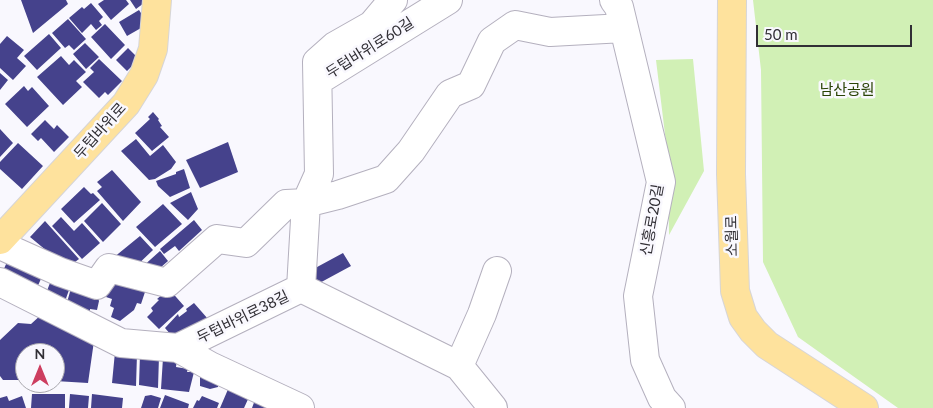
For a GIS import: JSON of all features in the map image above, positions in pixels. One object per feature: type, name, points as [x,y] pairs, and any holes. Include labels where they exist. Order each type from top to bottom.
[{"type":"main road","name":"두텁바위로","points":[[0,240],[126,104],[144,75],[153,48],[157,0]]},
{"type":"main road","name":"소월로","points":[[725,0],[720,144],[719,286],[729,320],[745,347],[832,408]]},
{"type":"main road","name":"소월로","points":[[732,0],[731,174],[735,291],[743,317],[753,331],[768,345],[864,408]]},
{"type":"street","points":[[301,288],[306,203],[319,174],[317,62],[335,46],[372,24],[393,0]]},
{"type":"street","name":"두텁바위로60길","points":[[318,80],[448,0]]},
{"type":"street","name":"신흥로20길","points":[[614,0],[619,7],[660,182],[638,296],[645,360],[662,398],[671,408]]},
{"type":"street","points":[[0,245],[60,272],[97,285],[109,268],[167,283],[217,239],[246,243],[286,204],[306,203],[338,195],[386,179],[411,151],[450,94],[471,85],[492,41],[515,25],[550,32],[624,28]]},
{"type":"street","points":[[459,366],[482,314],[497,271]]},
{"type":"street","name":"두텁바위로38길","points":[[0,282],[121,343],[178,348],[301,288],[459,366],[493,408]]},
{"type":"street","points":[[178,348],[210,366],[300,408]]},
{"type":"green space","name":"남산공원","points":[[753,0],[933,0],[933,408],[898,408],[798,337],[763,262],[761,70]]},
{"type":"green space","points":[[693,59],[704,171],[669,235],[668,159],[656,60]]},
{"type":"building","points":[[21,0],[66,0],[68,4],[33,33]]},
{"type":"building","points":[[104,0],[126,0],[129,4],[111,20],[98,4]]},
{"type":"building","points":[[130,0],[148,0],[136,9]]},
{"type":"building","points":[[91,3],[103,17],[99,21],[102,25],[96,30],[91,24],[82,33],[69,18],[82,7],[84,9]]},
{"type":"building","points":[[139,10],[148,24],[127,36],[119,22]]},
{"type":"building","points":[[68,19],[86,39],[74,50],[69,45],[65,48],[52,33]]},
{"type":"building","points":[[105,24],[125,45],[111,59],[91,37]]},
{"type":"building","points":[[49,34],[61,48],[37,70],[24,56]]},
{"type":"building","points":[[7,36],[24,50],[17,58],[26,66],[13,80],[0,68],[0,44]]},
{"type":"building","points":[[85,43],[99,57],[86,69],[73,54]]},
{"type":"building","points":[[128,48],[139,59],[127,71],[116,60]]},
{"type":"building","points":[[61,56],[69,65],[74,60],[86,72],[76,81],[82,87],[63,105],[37,77]]},
{"type":"building","points":[[99,59],[122,81],[108,95],[105,92],[99,98],[83,82],[94,72],[90,68]]},
{"type":"building","points":[[0,73],[8,80],[0,90]]},
{"type":"building","points":[[24,86],[28,91],[32,87],[49,106],[27,127],[5,104]]},
{"type":"building","points":[[153,112],[159,119],[162,126],[160,127],[169,137],[152,151],[135,133],[150,119],[148,117]]},
{"type":"building","points":[[45,120],[54,129],[57,125],[69,137],[54,152],[41,138],[38,141],[31,134]]},
{"type":"building","points":[[0,129],[13,143],[0,157]]},
{"type":"building","points":[[136,139],[150,156],[163,145],[176,162],[171,169],[155,179],[149,180],[121,151]]},
{"type":"building","points":[[228,142],[238,172],[200,188],[186,160]]},
{"type":"building","points":[[18,143],[43,166],[22,189],[0,169],[0,162]]},
{"type":"building","points":[[184,169],[190,188],[170,197],[158,186],[156,181]]},
{"type":"building","points":[[112,170],[141,202],[123,221],[97,191],[102,187],[97,182]]},
{"type":"building","points":[[84,187],[100,200],[74,223],[61,209]]},
{"type":"building","points":[[191,192],[198,209],[188,220],[170,203]]},
{"type":"building","points":[[102,203],[121,224],[103,242],[84,221]]},
{"type":"building","points":[[163,204],[182,224],[155,247],[136,227]]},
{"type":"building","points":[[61,217],[74,231],[82,223],[100,243],[82,259],[52,226]]},
{"type":"building","points":[[194,220],[202,230],[179,251],[175,246],[164,254],[160,249]]},
{"type":"building","points":[[45,221],[79,259],[75,262],[53,256],[30,237]]},
{"type":"building","points":[[140,236],[153,250],[133,269],[113,258]]},
{"type":"building","points":[[160,251],[168,261],[160,268],[158,266],[156,269],[141,268]]},
{"type":"building","points":[[343,253],[351,266],[314,286],[306,273]]},
{"type":"building","points":[[10,255],[44,272],[36,290],[3,271]]},
{"type":"building","points":[[53,275],[69,290],[64,304],[45,296]]},
{"type":"building","points":[[73,281],[94,287],[99,301],[97,310],[90,309],[90,311],[66,306]]},
{"type":"building","points":[[112,281],[146,289],[141,304],[137,303],[134,310],[120,321],[111,317],[114,308],[110,306],[112,299],[106,297]]},
{"type":"building","points":[[169,289],[184,306],[159,329],[147,317],[153,311],[151,308],[159,300],[157,299]]},
{"type":"building","points":[[194,303],[208,319],[203,324],[171,335],[165,328],[178,314],[179,317]]},
{"type":"building","points":[[42,314],[94,341],[88,383],[65,382],[65,343],[15,343],[15,380],[3,380],[0,376],[0,340],[18,323],[31,324]]},
{"type":"building","points":[[115,352],[137,354],[136,386],[112,383]]},
{"type":"building","points":[[140,354],[159,356],[158,388],[139,385]]},
{"type":"building","points":[[163,358],[177,359],[176,367],[188,369],[187,372],[194,372],[189,392],[161,389]]},
{"type":"building","points":[[200,376],[218,379],[218,387],[210,389],[200,386]]},
{"type":"building","points":[[229,387],[249,397],[244,408],[220,408]]},
{"type":"building","points":[[32,394],[65,394],[65,408],[31,408]]},
{"type":"building","points":[[70,394],[89,396],[88,408],[69,408]]},
{"type":"building","points":[[92,394],[123,398],[122,408],[91,408]]},
{"type":"building","points":[[151,395],[161,398],[158,408],[141,408],[145,396]]},
{"type":"building","points":[[165,395],[189,404],[188,408],[160,408]]},
{"type":"building","points":[[7,396],[9,401],[22,396],[26,408],[0,408],[0,398]]},
{"type":"building","points":[[202,396],[219,403],[217,408],[193,408],[197,400],[199,401]]},
{"type":"building","points":[[256,397],[283,408],[252,408]]}]
